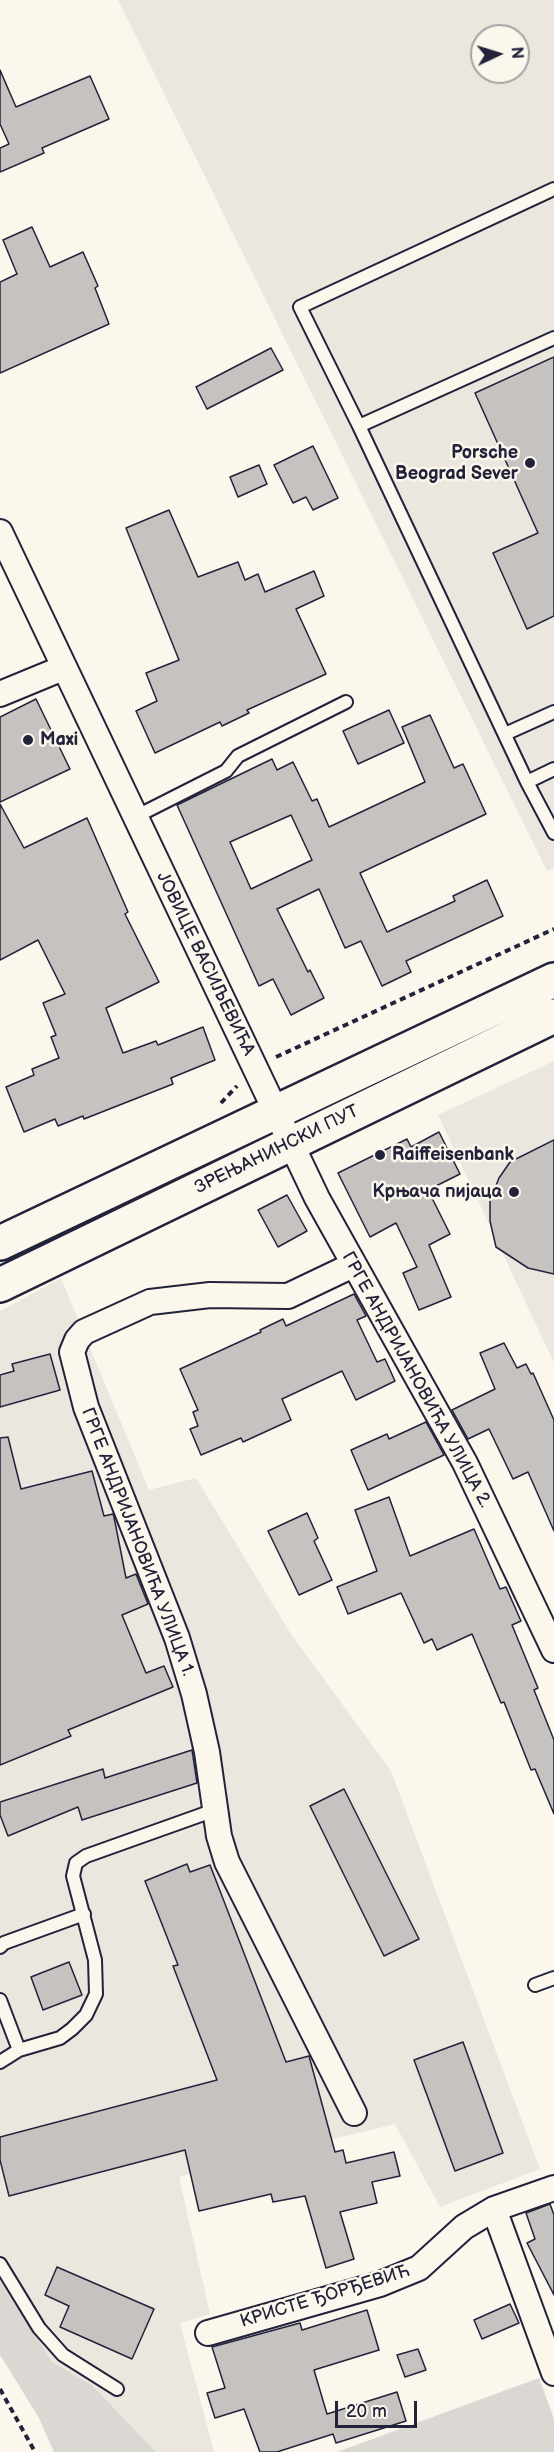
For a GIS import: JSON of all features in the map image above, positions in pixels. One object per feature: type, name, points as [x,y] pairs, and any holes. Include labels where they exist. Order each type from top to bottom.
[{"type":"main road","name":"ЗРЕЊАНИНСКИ ПУТ","points":[[0,1243],[554,980]]},
{"type":"main road","name":"ЗРЕЊАНИНСКИ ПУТ","points":[[0,1285],[554,1016]]},
{"type":"street","name":"ЈОВИЦЕ ВАСИЉЕВИЋА","points":[[0,532],[291,1143]]},
{"type":"street","points":[[0,694],[63,668]]},
{"type":"street","name":"ГРГЕ АНДРИЈАНОВИЋА УЛИЦА 2.","points":[[291,1143],[353,1265],[465,1463],[554,1650]]},
{"type":"street","name":"ГРГЕ АНДРИЈАНОВИЋА УЛИЦА 1.","points":[[353,1265],[288,1296],[210,1295],[150,1302],[84,1332],[77,1340],[72,1352],[86,1407],[177,1638],[201,1722],[215,1810],[227,1862],[354,2113]]},
{"type":"street","name":"КРИСТЕ ЂОРЂЕВИЋ","points":[[208,2333],[380,2284],[419,2268],[464,2228],[494,2209],[554,2188]]},
{"type":"street","points":[[494,2209],[554,2373]]},
{"type":"lane","points":[[554,189],[300,307],[359,426],[527,782],[554,833]]},
{"type":"lane","points":[[359,426],[554,338]]},
{"type":"lane","points":[[135,817],[226,771],[238,756],[346,702]]},
{"type":"lane","points":[[506,734],[554,712]]},
{"type":"lane","points":[[527,782],[554,769]]},
{"type":"lane","points":[[0,2062],[19,2050],[60,2038],[66,2034],[86,2014],[96,1994],[95,1960],[73,1876],[76,1863],[86,1856],[215,1810]]},
{"type":"lane","points":[[0,1947],[84,1914]]},
{"type":"lane","points":[[535,1985],[554,1978]]},
{"type":"lane","points":[[0,2000],[19,2050]]},
{"type":"lane","points":[[0,2264],[39,2328],[63,2355],[117,2389]]},
{"type":"path","points":[[255,1067],[554,929]]},
{"type":"path","points":[[0,2389],[36,2452]]},
{"type":"shaded area","points":[[118,0],[554,0],[554,868],[547,871]]},
{"type":"shaded area","name":"Крњача пијаца","points":[[554,1061],[554,1363],[438,1115]]},
{"type":"shaded area","points":[[61,1278],[149,1490],[196,1478],[291,1634],[391,1771],[540,2169],[440,2207],[395,2124],[179,2177],[210,2314],[180,2323],[214,2452],[156,2452],[92,2385],[52,2362],[0,2277],[0,1311]]},
{"type":"shaded area","points":[[0,2277],[52,2362],[92,2385],[156,2452],[54,2452],[39,2418],[0,2355]]},
{"type":"shaded area","points":[[539,2378],[554,2419],[554,2452],[337,2452]]},
{"type":"building","points":[[0,70],[16,107],[90,76],[109,119],[42,148],[44,153],[0,172],[0,148],[9,144],[0,124]]},
{"type":"building","points":[[32,227],[50,267],[83,252],[98,286],[95,288],[109,324],[0,373],[0,282],[17,274],[3,240]]},
{"type":"building","points":[[271,348],[283,370],[207,409],[196,387]]},
{"type":"building","name":"Porsche Beograd Sever","points":[[554,357],[554,616],[527,629],[493,553],[538,533],[475,393]]},
{"type":"building","points":[[313,446],[338,498],[313,510],[306,497],[293,503],[274,465]]},
{"type":"building","points":[[259,465],[267,484],[238,497],[230,477]]},
{"type":"building","points":[[169,510],[198,577],[238,562],[245,580],[258,574],[265,592],[314,571],[324,596],[296,609],[326,674],[247,710],[249,713],[222,726],[220,722],[155,753],[136,711],[157,701],[146,673],[179,660],[126,528]]},
{"type":"building","name":"Maxi","points":[[36,699],[70,769],[0,802],[0,717]]},
{"type":"building","points":[[389,710],[404,743],[358,764],[343,731]]},
{"type":"building","points":[[430,715],[454,768],[463,764],[486,814],[360,873],[387,932],[455,901],[453,896],[487,880],[503,916],[406,961],[411,972],[382,986],[361,941],[345,948],[319,889],[277,909],[308,972],[310,970],[324,998],[291,1015],[273,979],[259,986],[177,805],[272,759],[277,770],[293,762],[312,801],[317,799],[329,827],[425,782],[402,727]],"holes":[[[291,815],[312,860],[251,889],[230,842]]]},
{"type":"building","points":[[0,804],[24,848],[87,818],[128,912],[125,914],[159,982],[106,1008],[123,1053],[156,1041],[158,1045],[203,1027],[215,1060],[171,1078],[173,1084],[84,1119],[83,1116],[58,1126],[55,1119],[24,1132],[6,1087],[34,1075],[32,1069],[59,1058],[51,1037],[56,1035],[43,1003],[65,994],[38,940],[0,960]]},
{"type":"building","points":[[439,1132],[460,1174],[428,1190],[450,1234],[429,1245],[451,1297],[419,1310],[403,1273],[417,1267],[396,1223],[370,1237],[338,1173],[407,1139],[411,1147]]},
{"type":"building","points":[[554,1140],[554,1274],[528,1268],[496,1247],[490,1221],[490,1201],[499,1178],[510,1162]]},
{"type":"building","points":[[287,1195],[307,1231],[278,1247],[258,1210]]},
{"type":"building","points":[[354,1294],[366,1316],[357,1320],[377,1362],[385,1359],[395,1381],[356,1400],[342,1371],[282,1399],[291,1420],[243,1442],[241,1438],[201,1455],[190,1429],[198,1426],[193,1412],[198,1410],[180,1369],[261,1332],[260,1330],[283,1319],[286,1326]]},
{"type":"building","points":[[504,1343],[517,1368],[526,1364],[531,1374],[533,1373],[554,1420],[554,1531],[528,1472],[513,1479],[489,1429],[468,1439],[452,1410],[495,1389],[480,1353]]},
{"type":"building","points":[[50,1354],[60,1390],[0,1407],[0,1375],[14,1371],[12,1364]]},
{"type":"building","points":[[426,1422],[444,1455],[368,1490],[351,1450],[387,1434],[389,1439]]},
{"type":"building","points":[[8,1437],[21,1489],[92,1471],[104,1516],[113,1514],[114,1517],[126,1578],[136,1574],[148,1604],[122,1615],[146,1673],[164,1666],[173,1687],[68,1730],[71,1736],[0,1765],[0,1438]]},
{"type":"building","points":[[389,1497],[410,1556],[474,1529],[500,1589],[506,1587],[521,1621],[512,1625],[538,1688],[534,1690],[554,1740],[554,1814],[535,1769],[531,1770],[504,1702],[501,1703],[472,1634],[437,1650],[432,1639],[424,1643],[401,1593],[348,1614],[337,1587],[377,1571],[355,1510]]},
{"type":"building","points":[[307,1513],[318,1538],[314,1541],[332,1580],[299,1595],[268,1531]]},
{"type":"building","points":[[192,1750],[197,1783],[82,1820],[78,1807],[8,1836],[0,1815],[0,1802],[103,1769],[105,1778]]},
{"type":"building","points":[[344,1789],[419,1939],[384,1956],[310,1806]]},
{"type":"building","points":[[187,1864],[190,1872],[210,1865],[286,2062],[309,2056],[335,2152],[343,2150],[346,2163],[394,2152],[400,2176],[372,2182],[377,2203],[340,2212],[354,2259],[326,2268],[305,2196],[273,2202],[271,2194],[199,2211],[185,2150],[9,2196],[0,2160],[0,2137],[217,2080],[173,1966],[178,1965],[145,1881]]},
{"type":"building","points":[[69,1962],[82,1995],[43,2010],[31,1977]]},
{"type":"building","points":[[463,2042],[503,2153],[455,2171],[414,2060]]},
{"type":"building","points":[[550,2204],[554,2215],[554,2295],[527,2243],[535,2239],[526,2213]]},
{"type":"building","points":[[57,2267],[154,2309],[132,2359],[60,2327],[69,2306],[45,2295]]},
{"type":"building","points":[[510,2304],[519,2323],[482,2339],[474,2320]]},
{"type":"building","points":[[367,2310],[379,2350],[314,2370],[327,2414],[397,2392],[406,2421],[336,2443],[333,2434],[277,2452],[260,2452],[244,2409],[215,2418],[207,2393],[225,2388],[212,2347],[300,2323],[302,2330]]},
{"type":"building","points":[[418,2349],[426,2370],[405,2377],[397,2355]]},
{"type":"place","name":"Porsche Beograd Sever","points":[[530,463]]},
{"type":"place","name":"Maxi","points":[[28,740]]},
{"type":"place","name":"Raiffeisenbank","points":[[380,1155]]},
{"type":"place","name":"Крњача пијаца","points":[[514,1192]]}]
